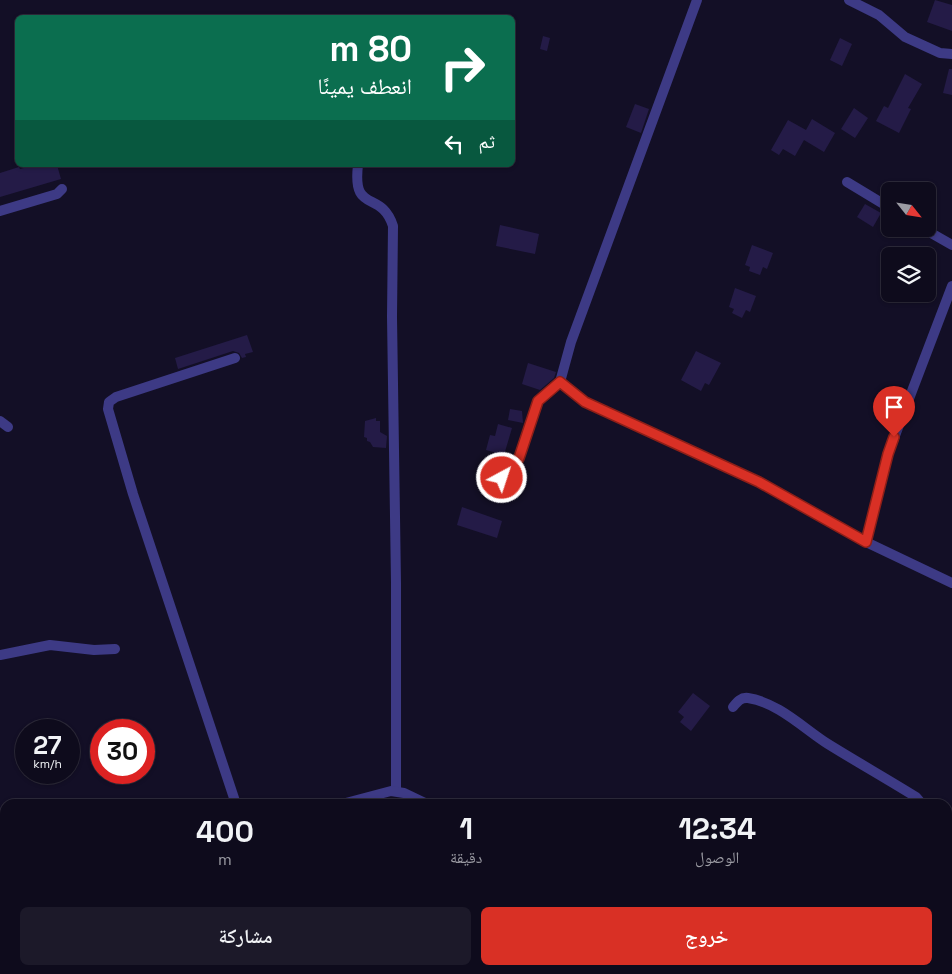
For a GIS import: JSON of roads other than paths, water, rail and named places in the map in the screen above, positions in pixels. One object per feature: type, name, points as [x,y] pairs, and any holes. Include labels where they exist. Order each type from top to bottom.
[{"type":"street","points":[[502,478],[514,468],[519,458],[538,401],[560,382],[571,342],[697,0]]},
{"type":"street","points":[[849,0],[879,15],[905,37],[940,53],[952,54]]},
{"type":"street","points":[[358,167],[356,187],[358,192],[384,208],[390,215],[393,226],[392,327],[396,583],[396,791]]},
{"type":"street","points":[[847,182],[881,203]]},
{"type":"street","points":[[0,211],[57,194],[62,189]]},
{"type":"street","points":[[936,236],[952,245]]},
{"type":"street","points":[[866,542],[888,454],[952,286]]},
{"type":"street","points":[[234,799],[133,494],[108,408],[109,402],[116,397],[235,358]]},
{"type":"street","points":[[560,382],[585,402],[759,482],[866,542],[952,583]]},
{"type":"street","points":[[0,656],[50,645],[94,650],[115,649]]},
{"type":"street","points":[[733,707],[738,700],[746,698],[779,711],[808,728],[826,743],[918,799]]},
{"type":"street","points":[[374,799],[396,791],[415,799]]}]
